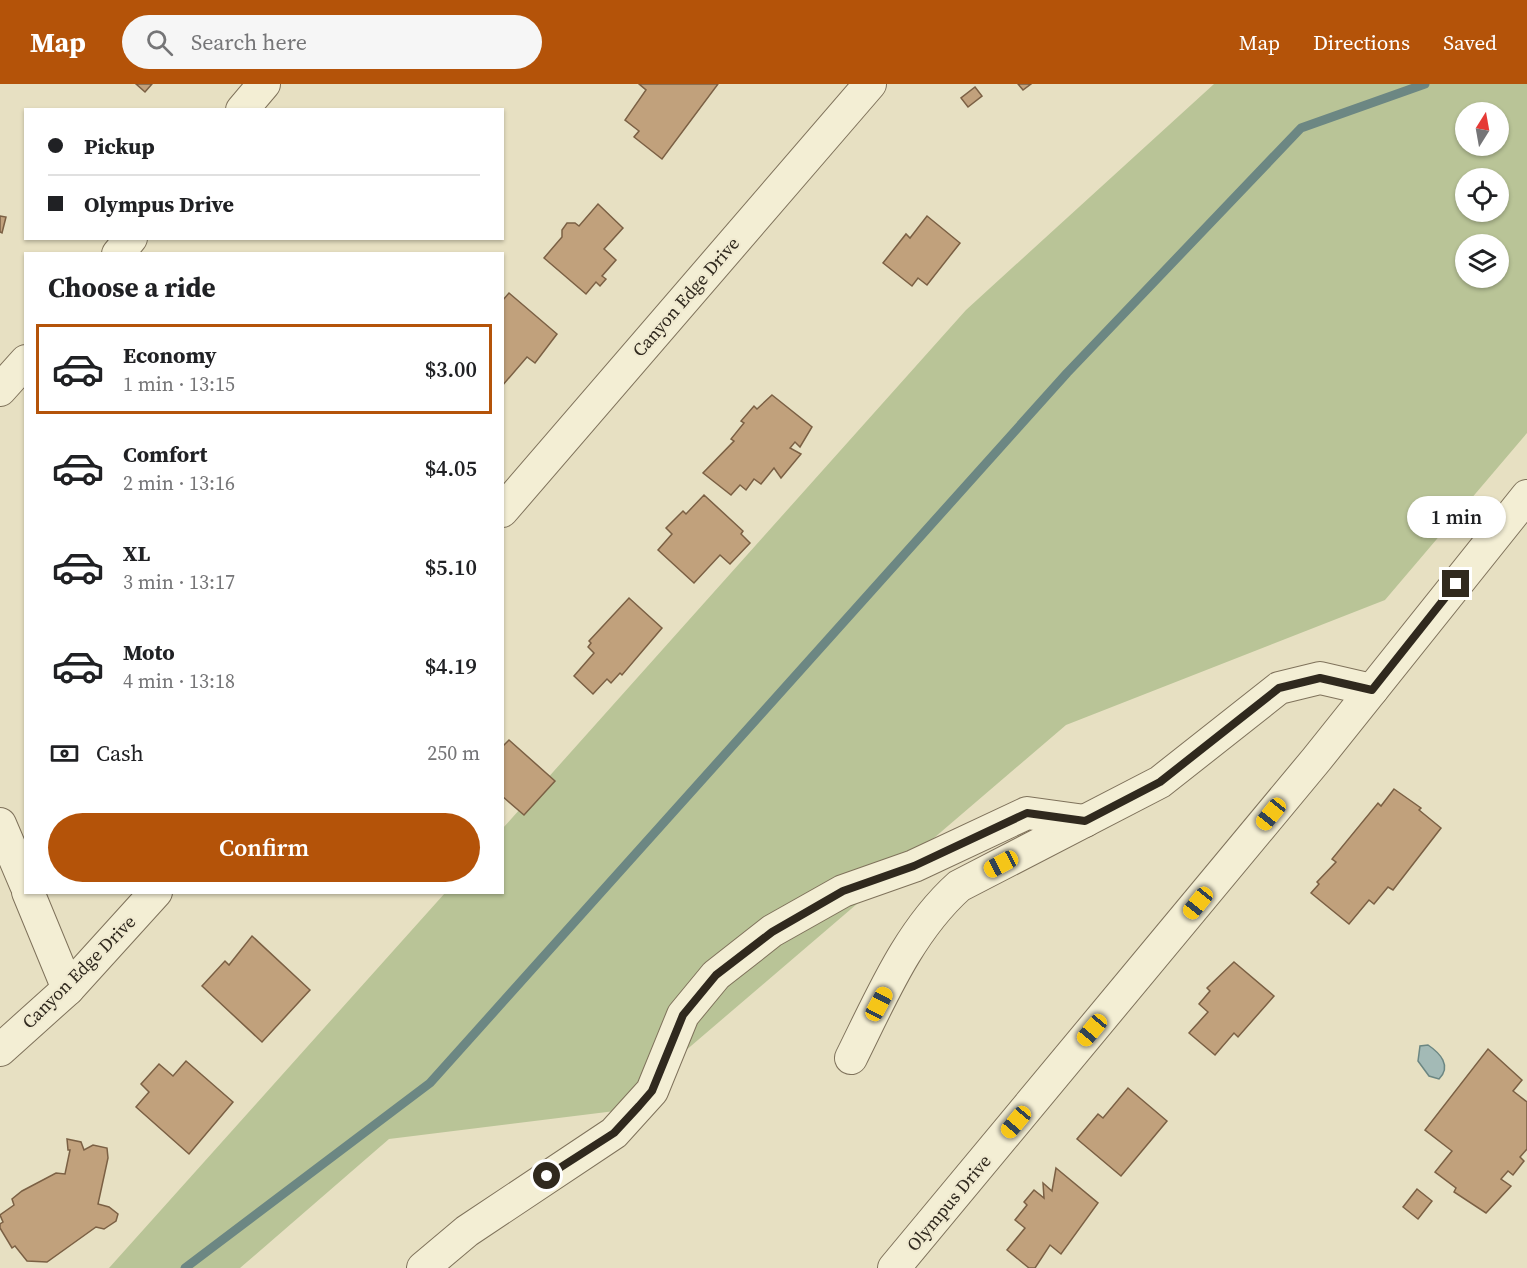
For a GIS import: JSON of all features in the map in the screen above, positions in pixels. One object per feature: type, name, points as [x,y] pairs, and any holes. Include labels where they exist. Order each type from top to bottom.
[{"type":"street","points":[[244,108],[264,84]]},
{"type":"street","name":"Canyon Edge Drive","points":[[504,509],[870,84]]},
{"type":"street","points":[[120,252],[129,240]]},
{"type":"street","points":[[0,390],[24,362]]},
{"type":"street","name":"Olympus Drive","points":[[894,1268],[1372,690],[1527,496]]},
{"type":"street","points":[[851,1058],[911,943],[936,907],[959,886],[1160,782],[1279,688],[1320,678],[1372,690]]},
{"type":"street","points":[[423,1268],[466,1231],[614,1133],[652,1091],[683,1015],[716,975],[772,932],[843,891],[914,866],[1027,813],[1085,821]]},
{"type":"street","points":[[0,824],[24,880]]},
{"type":"street","points":[[29,894],[68,989]]},
{"type":"street","name":"Canyon Edge Drive","points":[[0,1050],[68,989],[154,894]]},
{"type":"green space","points":[[1214,84],[1527,84],[1527,433],[1385,600],[1066,725],[615,1111],[389,1139],[240,1268],[109,1268],[444,894],[504,894],[504,827],[966,310]]},
{"type":"water","points":[[1428,1045],[1443,1060],[1443,1074],[1439,1079],[1429,1076],[1418,1061],[1420,1046]]},
{"type":"building","points":[[136,84],[152,84],[145,92]]},
{"type":"building","points":[[639,84],[718,84],[662,159],[634,137],[639,131],[625,120],[646,90]]},
{"type":"building","points":[[1018,84],[1031,84],[1023,90]]},
{"type":"building","points":[[975,87],[982,96],[968,107],[961,98]]},
{"type":"building","points":[[598,204],[623,228],[604,249],[616,260],[602,276],[606,279],[600,286],[596,282],[586,294],[544,258],[562,237],[562,230],[567,223],[575,223],[579,226]]},
{"type":"building","points":[[0,216],[6,217],[2,233],[0,232]]},
{"type":"building","points":[[927,216],[960,243],[927,285],[918,278],[912,286],[883,263],[906,234],[910,238]]},
{"type":"building","points":[[509,293],[557,334],[535,363],[527,357],[504,384],[504,299]]},
{"type":"building","points":[[772,395],[812,427],[800,447],[795,442],[790,448],[801,454],[781,478],[774,468],[761,484],[754,479],[746,490],[740,485],[731,495],[703,473],[734,441],[731,439],[744,423],[741,421],[754,406],[757,409]]},
{"type":"building","points":[[704,495],[743,531],[741,534],[750,543],[730,564],[720,555],[694,583],[658,550],[672,534],[666,528],[683,511],[686,514]]},
{"type":"building","points":[[629,598],[662,628],[622,675],[620,673],[611,683],[607,679],[593,694],[574,676],[594,653],[588,647],[591,643],[589,641]]},
{"type":"building","points":[[509,740],[555,781],[524,815],[504,798],[504,745]]},
{"type":"building","points":[[1394,789],[1421,808],[1419,810],[1441,828],[1393,890],[1388,887],[1374,904],[1369,900],[1349,924],[1311,893],[1319,884],[1317,882],[1336,862],[1332,859],[1378,803],[1381,806]]},
{"type":"building","points":[[252,936],[310,990],[262,1042],[202,986],[225,961],[229,965]]},
{"type":"building","points":[[1234,962],[1274,996],[1238,1037],[1234,1033],[1215,1055],[1189,1033],[1208,1012],[1199,1004],[1210,991],[1207,988]]},
{"type":"building","points":[[1488,1049],[1522,1080],[1513,1091],[1527,1102],[1527,1149],[1520,1157],[1524,1161],[1513,1175],[1508,1171],[1501,1179],[1511,1186],[1486,1213],[1454,1192],[1456,1188],[1435,1172],[1452,1151],[1425,1130]]},
{"type":"building","points":[[186,1061],[233,1102],[189,1154],[136,1107],[149,1092],[141,1084],[159,1064],[173,1076]]},
{"type":"building","points":[[1128,1088],[1167,1121],[1121,1176],[1077,1139],[1098,1114],[1103,1118]]},
{"type":"building","points":[[67,1139],[81,1142],[84,1150],[93,1145],[107,1148],[108,1158],[98,1204],[109,1207],[118,1214],[116,1221],[104,1229],[96,1227],[47,1262],[27,1261],[15,1246],[12,1248],[0,1228],[3,1222],[0,1215],[14,1205],[12,1199],[22,1191],[56,1173],[65,1174],[70,1150],[68,1150]]},
{"type":"building","points":[[1056,1168],[1098,1203],[1061,1254],[1050,1245],[1035,1268],[1029,1268],[1007,1250],[1025,1228],[1015,1220],[1027,1205],[1024,1202],[1034,1190],[1044,1198],[1043,1183],[1052,1191]]},
{"type":"building","points":[[1417,1189],[1432,1201],[1418,1219],[1403,1207]]},
{"type":"waterway","points":[[185,1268],[430,1083],[1067,373],[1301,128],[1425,84]]},
{"type":"route","points":[[547,1176],[614,1133],[639,1106],[652,1091],[683,1015],[716,975],[772,932],[843,891],[914,866],[1027,813],[1085,821],[1160,782],[1279,688],[1320,678],[1372,690],[1456,584]]}]
